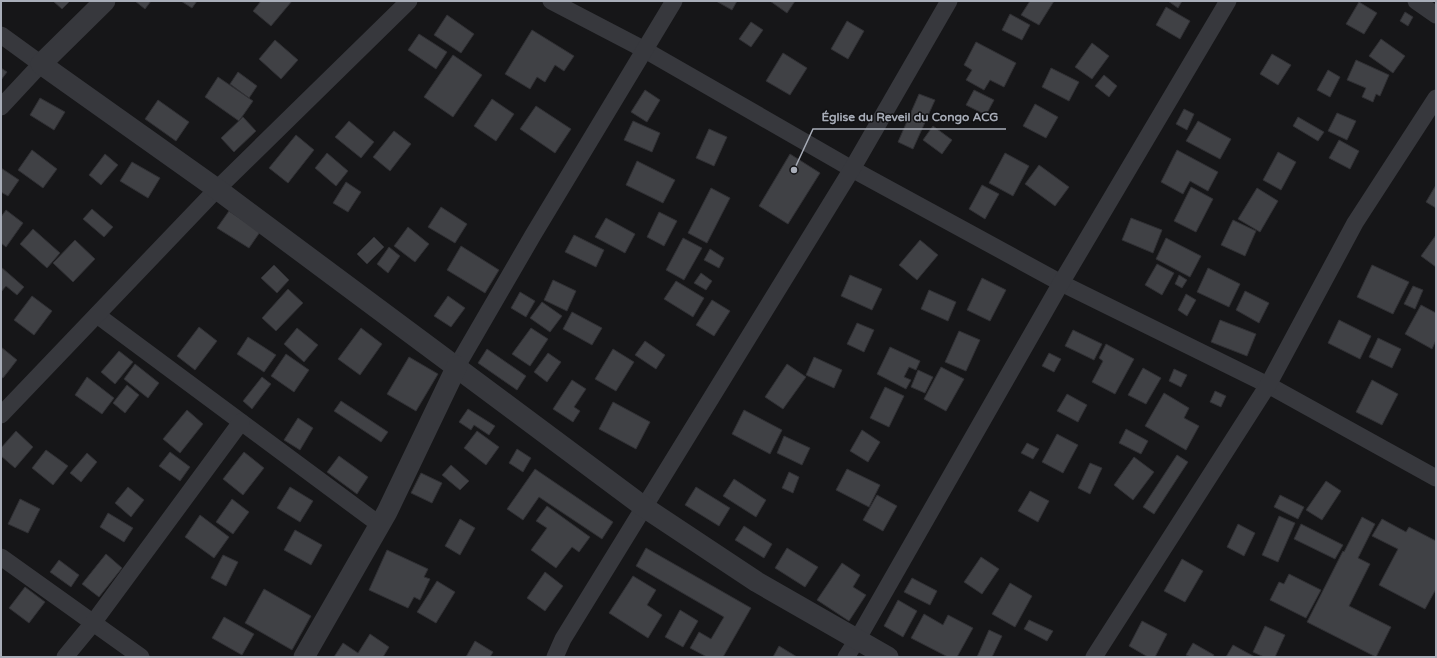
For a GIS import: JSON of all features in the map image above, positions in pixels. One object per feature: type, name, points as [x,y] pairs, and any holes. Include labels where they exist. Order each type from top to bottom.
[{"type":"street","points":[[1,107],[41,64],[105,1]]},
{"type":"street","points":[[1,416],[217,189],[409,1]]},
{"type":"street","points":[[551,1],[645,50],[852,169],[1061,283],[1268,385],[1436,478]]},
{"type":"street","points":[[304,657],[380,525],[457,366],[533,235],[674,1]]},
{"type":"street","points":[[555,657],[563,639],[852,169],[949,1]]},
{"type":"street","points":[[852,649],[1061,283],[1228,1]]},
{"type":"street","points":[[1416,1],[1436,15]]},
{"type":"street","points":[[1,35],[217,189],[457,366],[644,507],[757,582],[852,649],[888,657]]},
{"type":"street","points":[[1094,657],[1268,385],[1355,223],[1436,98]]},
{"type":"street","points":[[97,315],[380,525]]},
{"type":"street","points":[[65,657],[93,623],[241,422]]},
{"type":"street","points":[[1,557],[141,657]]},
{"type":"building","points":[[53,1],[70,1],[62,9]]},
{"type":"building","points":[[135,1],[151,1],[145,9]]},
{"type":"building","points":[[181,1],[197,1],[192,8]]},
{"type":"building","points":[[261,1],[292,1],[271,26],[253,11]]},
{"type":"building","points":[[716,1],[737,1],[732,10]]},
{"type":"building","points":[[770,1],[795,1],[787,13]]},
{"type":"building","points":[[1030,1],[1054,1],[1039,25],[1021,15]]},
{"type":"building","points":[[1168,1],[1182,1],[1178,8]]},
{"type":"building","points":[[1359,2],[1377,13],[1364,34],[1346,24]]},
{"type":"building","points":[[1166,7],[1190,21],[1180,39],[1156,25]]},
{"type":"building","points":[[1405,12],[1413,17],[1408,26],[1400,21]]},
{"type":"building","points":[[1010,14],[1030,25],[1022,40],[1002,30]]},
{"type":"building","points":[[447,15],[474,34],[461,53],[434,35]]},
{"type":"building","points":[[847,21],[864,31],[848,59],[831,49]]},
{"type":"building","points":[[751,22],[763,30],[751,47],[739,39]]},
{"type":"building","points":[[532,30],[574,56],[564,71],[555,65],[545,82],[537,77],[530,89],[505,74]]},
{"type":"building","points":[[419,34],[447,52],[436,69],[408,50]]},
{"type":"building","points":[[1381,39],[1405,56],[1393,73],[1369,56]]},
{"type":"building","points":[[275,40],[298,60],[281,79],[259,59]]},
{"type":"building","points":[[976,42],[1016,63],[1004,87],[990,80],[984,90],[966,80],[972,70],[964,65]]},
{"type":"building","points":[[1092,43],[1109,56],[1092,79],[1075,67]]},
{"type":"building","points":[[783,53],[807,68],[790,95],[766,81]]},
{"type":"building","points":[[1272,54],[1291,65],[1278,85],[1260,74]]},
{"type":"building","points":[[453,55],[482,75],[453,117],[424,97]]},
{"type":"building","points":[[1356,60],[1389,75],[1380,96],[1376,94],[1373,102],[1362,97],[1366,88],[1347,80]]},
{"type":"building","points":[[1,68],[7,72],[1,80]]},
{"type":"building","points":[[1051,68],[1079,82],[1069,101],[1042,87]]},
{"type":"building","points":[[1328,70],[1340,77],[1330,97],[1317,90]]},
{"type":"building","points":[[238,72],[257,86],[249,98],[230,84]]},
{"type":"building","points":[[1104,75],[1117,86],[1109,97],[1095,86]]},
{"type":"building","points":[[218,77],[253,101],[239,121],[205,97]]},
{"type":"building","points":[[645,90],[660,100],[647,122],[631,112]]},
{"type":"building","points":[[974,90],[994,100],[986,115],[966,105]]},
{"type":"building","points":[[919,94],[935,100],[913,149],[898,142]]},
{"type":"building","points":[[40,98],[65,112],[54,130],[30,115]]},
{"type":"building","points":[[492,99],[514,114],[496,141],[474,126]]},
{"type":"building","points":[[158,100],[189,122],[176,141],[145,119]]},
{"type":"building","points":[[1035,104],[1058,117],[1046,138],[1023,126]]},
{"type":"building","points":[[536,106],[571,129],[555,153],[520,129]]},
{"type":"building","points":[[1184,109],[1194,114],[1187,130],[1176,124]]},
{"type":"building","points":[[1337,113],[1356,121],[1347,140],[1328,131]]},
{"type":"building","points":[[243,117],[256,131],[234,152],[221,138]]},
{"type":"building","points":[[1298,117],[1324,132],[1318,141],[1293,126]]},
{"type":"building","points":[[349,121],[374,142],[361,158],[335,137]]},
{"type":"building","points":[[633,121],[660,133],[652,152],[624,140]]},
{"type":"building","points":[[1198,121],[1231,139],[1220,159],[1186,141]]},
{"type":"building","points":[[933,126],[952,140],[942,154],[923,140]]},
{"type":"building","points":[[709,129],[727,137],[714,166],[696,158]]},
{"type":"building","points":[[394,131],[411,144],[390,171],[373,157]]},
{"type":"building","points":[[296,135],[314,150],[288,183],[269,168]]},
{"type":"building","points":[[1339,140],[1359,151],[1350,169],[1329,158]]},
{"type":"building","points":[[32,150],[57,169],[43,188],[18,170]]},
{"type":"building","points":[[1177,150],[1218,172],[1208,191],[1190,181],[1183,194],[1161,182]]},
{"type":"building","points":[[1278,152],[1296,162],[1281,190],[1263,180]]},
{"type":"building","points":[[327,153],[348,171],[336,186],[315,168]]},
{"type":"building","points":[[1005,153],[1029,166],[1013,196],[989,183]]},
{"type":"building","points":[[105,154],[118,165],[101,185],[89,175]]},
{"type":"building","points":[[790,154],[820,173],[788,224],[759,206]]},
{"type":"building","points":[[637,161],[675,180],[663,203],[626,185]]},
{"type":"building","points":[[132,162],[160,178],[148,198],[120,181]]},
{"type":"building","points":[[1039,165],[1069,187],[1055,206],[1025,184]]},
{"type":"building","points":[[1,168],[19,180],[8,196],[1,192]]},
{"type":"building","points":[[346,182],[361,192],[348,212],[333,203]]},
{"type":"building","points":[[982,185],[999,194],[985,219],[969,209]]},
{"type":"building","points":[[1436,185],[1436,208],[1426,202]]},
{"type":"building","points":[[1191,187],[1213,199],[1196,232],[1174,221]]},
{"type":"building","points":[[711,188],[730,198],[707,243],[688,233]]},
{"type":"building","points":[[1257,188],[1278,201],[1260,232],[1238,219]]},
{"type":"building","points":[[441,207],[467,224],[455,243],[428,227]]},
{"type":"building","points":[[92,209],[113,227],[104,237],[83,219]]},
{"type":"building","points":[[6,210],[23,223],[6,247],[1,243],[1,217]]},
{"type":"building","points":[[229,211],[260,232],[249,248],[217,228]]},
{"type":"building","points":[[659,212],[677,221],[664,246],[647,237]]},
{"type":"building","points":[[606,218],[635,234],[625,253],[595,237]]},
{"type":"building","points":[[1131,218],[1162,230],[1153,253],[1122,240]]},
{"type":"building","points":[[1233,220],[1256,231],[1245,256],[1221,245]]},
{"type":"building","points":[[408,227],[429,244],[415,262],[394,246]]},
{"type":"building","points":[[33,229],[60,253],[47,268],[20,244]]},
{"type":"building","points":[[574,235],[604,250],[596,267],[565,252]]},
{"type":"building","points":[[1436,235],[1436,267],[1421,256]]},
{"type":"building","points":[[374,237],[384,247],[367,264],[357,254]]},
{"type":"building","points":[[683,238],[702,248],[684,280],[666,270]]},
{"type":"building","points":[[1166,238],[1201,256],[1190,277],[1156,259]]},
{"type":"building","points":[[75,240],[95,259],[73,282],[53,263]]},
{"type":"building","points":[[920,240],[938,255],[917,280],[899,265]]},
{"type":"building","points":[[461,246],[499,270],[485,293],[447,270]]},
{"type":"building","points":[[389,247],[400,256],[388,273],[377,264]]},
{"type":"building","points":[[710,249],[724,258],[719,268],[704,260]]},
{"type":"building","points":[[1157,264],[1174,273],[1162,295],[1145,285]]},
{"type":"building","points":[[274,265],[289,280],[277,293],[261,278]]},
{"type":"building","points":[[1372,265],[1409,282],[1393,314],[1357,297]]},
{"type":"building","points":[[1,267],[24,287],[17,295],[6,286],[1,292]]},
{"type":"building","points":[[1208,268],[1240,284],[1229,307],[1197,292]]},
{"type":"building","points":[[701,273],[712,281],[706,290],[694,283]]},
{"type":"building","points":[[850,275],[882,289],[872,310],[841,296]]},
{"type":"building","points":[[1179,275],[1187,280],[1182,288],[1175,284]]},
{"type":"building","points":[[982,278],[1006,290],[990,321],[967,310]]},
{"type":"building","points":[[553,280],[576,291],[567,311],[544,300]]},
{"type":"building","points":[[676,281],[704,298],[693,317],[664,299]]},
{"type":"building","points":[[1413,286],[1423,290],[1415,309],[1404,304]]},
{"type":"building","points":[[288,289],[303,303],[276,331],[262,318]]},
{"type":"building","points":[[929,290],[956,302],[948,321],[921,309]]},
{"type":"building","points":[[1245,291],[1269,303],[1259,323],[1236,310]]},
{"type":"building","points":[[520,292],[535,301],[526,317],[511,308]]},
{"type":"building","points":[[1186,294],[1196,300],[1187,316],[1178,310]]},
{"type":"building","points":[[32,296],[52,311],[34,335],[14,320]]},
{"type":"building","points":[[448,296],[465,308],[451,327],[434,316]]},
{"type":"building","points":[[712,300],[730,311],[714,336],[696,325]]},
{"type":"building","points":[[542,302],[562,316],[550,332],[530,318]]},
{"type":"building","points":[[1421,305],[1436,313],[1436,340],[1432,349],[1405,334]]},
{"type":"building","points":[[572,312],[602,328],[592,345],[563,329]]},
{"type":"building","points":[[1220,320],[1256,334],[1247,356],[1211,342]]},
{"type":"building","points":[[1339,320],[1371,336],[1360,359],[1328,343]]},
{"type":"building","points":[[857,323],[874,330],[864,352],[847,344]]},
{"type":"building","points":[[199,327],[217,341],[195,370],[177,356]]},
{"type":"building","points":[[297,328],[318,345],[304,362],[284,344]]},
{"type":"building","points":[[361,328],[382,344],[360,375],[338,359]]},
{"type":"building","points":[[531,328],[548,339],[530,366],[512,354]]},
{"type":"building","points":[[1073,330],[1102,344],[1094,360],[1065,346]]},
{"type":"building","points":[[959,331],[980,340],[966,371],[945,362]]},
{"type":"building","points":[[248,337],[276,355],[264,372],[237,354]]},
{"type":"building","points":[[1378,338],[1401,349],[1392,368],[1369,357]]},
{"type":"building","points":[[645,341],[665,355],[656,369],[635,355]]},
{"type":"building","points":[[1106,344],[1134,359],[1115,394],[1092,382],[1103,361],[1099,358]]},
{"type":"building","points":[[1,347],[17,360],[3,378],[1,377]]},
{"type":"building","points":[[890,347],[920,361],[916,370],[909,367],[904,377],[911,380],[906,389],[877,374]]},
{"type":"building","points":[[487,349],[526,376],[517,390],[478,363]]},
{"type":"building","points":[[613,349],[634,362],[616,391],[595,379]]},
{"type":"building","points":[[119,351],[133,362],[115,384],[101,372]]},
{"type":"building","points":[[548,353],[561,362],[547,382],[534,372]]},
{"type":"building","points":[[1049,353],[1061,359],[1054,372],[1042,366]]},
{"type":"building","points":[[286,354],[309,370],[294,392],[271,376]]},
{"type":"building","points":[[409,357],[438,374],[416,411],[387,394]]},
{"type":"building","points":[[814,357],[842,370],[834,388],[806,375]]},
{"type":"building","points":[[135,364],[159,383],[148,398],[124,379]]},
{"type":"building","points":[[787,364],[806,377],[783,409],[765,397]]},
{"type":"building","points":[[941,367],[964,379],[946,411],[924,399]]},
{"type":"building","points":[[1143,368],[1161,378],[1146,404],[1128,395]]},
{"type":"building","points":[[1174,369],[1187,375],[1181,387],[1169,381]]},
{"type":"building","points":[[918,370],[933,377],[925,393],[911,387]]},
{"type":"building","points":[[87,377],[114,398],[102,414],[75,395]]},
{"type":"building","points":[[262,377],[271,384],[252,409],[243,401]]},
{"type":"building","points":[[572,380],[586,389],[574,407],[580,411],[573,422],[553,409]]},
{"type":"building","points":[[1372,380],[1398,394],[1382,425],[1356,412]]},
{"type":"building","points":[[127,385],[139,395],[125,413],[113,403]]},
{"type":"building","points":[[885,387],[904,396],[889,427],[870,418]]},
{"type":"building","points":[[1215,391],[1226,396],[1221,407],[1210,402]]},
{"type":"building","points":[[1164,393],[1189,408],[1184,418],[1199,426],[1186,450],[1145,426]]},
{"type":"building","points":[[1067,394],[1087,405],[1078,422],[1057,411]]},
{"type":"building","points":[[341,401],[388,432],[381,442],[334,411]]},
{"type":"building","points":[[613,402],[650,422],[636,449],[599,429]]},
{"type":"building","points":[[468,409],[495,426],[489,435],[474,425],[471,430],[459,422]]},
{"type":"building","points":[[187,410],[203,424],[180,453],[163,439]]},
{"type":"building","points":[[744,410],[782,430],[770,454],[732,434]]},
{"type":"building","points":[[298,418],[313,428],[300,450],[284,440]]},
{"type":"building","points":[[1126,429],[1148,441],[1141,454],[1119,443]]},
{"type":"building","points":[[862,430],[880,442],[868,462],[850,451]]},
{"type":"building","points":[[16,431],[33,447],[15,468],[1,456],[1,448]]},
{"type":"building","points":[[477,431],[499,447],[486,465],[464,448]]},
{"type":"building","points":[[1057,434],[1078,445],[1063,473],[1042,462]]},
{"type":"building","points":[[784,436],[810,448],[802,465],[777,453]]},
{"type":"building","points":[[1027,443],[1039,449],[1033,459],[1021,453]]},
{"type":"building","points":[[517,449],[531,458],[523,472],[509,463]]},
{"type":"building","points":[[46,450],[68,466],[53,485],[32,468]]},
{"type":"building","points":[[170,452],[190,467],[180,481],[159,466]]},
{"type":"building","points":[[244,452],[264,468],[243,495],[223,479]]},
{"type":"building","points":[[87,453],[97,462],[81,482],[70,473]]},
{"type":"building","points":[[1177,455],[1188,462],[1154,514],[1143,507]]},
{"type":"building","points":[[339,456],[368,477],[357,494],[327,472]]},
{"type":"building","points":[[1134,457],[1154,472],[1133,500],[1114,485]]},
{"type":"building","points":[[1090,463],[1102,468],[1090,494],[1078,488]]},
{"type":"building","points":[[451,465],[469,481],[460,490],[442,475]]},
{"type":"building","points":[[535,469],[613,522],[602,539],[539,497],[523,520],[507,509]]},
{"type":"building","points":[[847,469],[880,485],[869,507],[836,490]]},
{"type":"building","points":[[789,472],[799,477],[793,493],[782,488]]},
{"type":"building","points":[[421,473],[442,483],[432,503],[411,493]]},
{"type":"building","points":[[734,479],[766,500],[756,517],[723,496]]},
{"type":"building","points":[[1326,481],[1341,491],[1322,520],[1306,510]]},
{"type":"building","points":[[128,487],[144,500],[131,517],[115,503]]},
{"type":"building","points":[[290,487],[313,501],[300,522],[277,508]]},
{"type":"building","points":[[696,487],[730,508],[719,526],[685,505]]},
{"type":"building","points":[[1030,491],[1049,501],[1038,522],[1018,511]]},
{"type":"building","points":[[877,495],[897,506],[883,531],[863,520]]},
{"type":"building","points":[[1280,495],[1304,507],[1298,519],[1274,507]]},
{"type":"building","points":[[20,499],[40,509],[28,533],[8,524]]},
{"type":"building","points":[[232,499],[249,512],[233,534],[216,522]]},
{"type":"building","points":[[547,506],[590,537],[579,552],[572,547],[556,568],[531,550],[547,528],[536,521]]},
{"type":"building","points":[[108,513],[133,528],[124,542],[100,527]]},
{"type":"building","points":[[200,515],[229,537],[214,558],[185,537]]},
{"type":"building","points":[[1279,516],[1295,523],[1278,562],[1262,555]]},
{"type":"building","points":[[1362,517],[1375,524],[1358,558],[1370,564],[1349,606],[1391,627],[1376,657],[1307,622]]},
{"type":"building","points":[[460,519],[475,528],[460,555],[445,546]]},
{"type":"building","points":[[1382,519],[1406,532],[1409,527],[1436,541],[1436,589],[1425,609],[1379,585],[1398,549],[1372,536]]},
{"type":"building","points":[[1238,524],[1255,533],[1244,556],[1227,547]]},
{"type":"building","points":[[1301,524],[1343,545],[1335,559],[1294,539]]},
{"type":"building","points":[[744,526],[772,544],[764,558],[735,540]]},
{"type":"building","points":[[295,530],[322,545],[311,565],[284,550]]},
{"type":"building","points":[[646,548],[751,608],[723,657],[707,657],[690,648],[699,632],[711,639],[724,617],[636,566]]},
{"type":"building","points":[[787,548],[818,567],[805,587],[775,568]]},
{"type":"building","points":[[387,550],[428,569],[424,577],[430,579],[420,600],[414,597],[408,608],[369,590]]},
{"type":"building","points":[[106,554],[122,568],[99,597],[82,584]]},
{"type":"building","points":[[223,555],[238,562],[226,586],[211,578]]},
{"type":"building","points":[[981,557],[999,569],[982,594],[964,582]]},
{"type":"building","points":[[1182,559],[1203,571],[1185,602],[1164,591]]},
{"type":"building","points":[[59,560],[79,575],[71,587],[50,572]]},
{"type":"building","points":[[842,563],[860,575],[853,587],[866,595],[849,621],[817,600]]},
{"type":"building","points":[[545,572],[563,586],[545,611],[527,598]]},
{"type":"building","points":[[1289,574],[1321,590],[1306,618],[1270,600],[1279,582],[1284,584]]},
{"type":"building","points":[[633,576],[656,590],[647,605],[662,615],[648,638],[609,613]]},
{"type":"building","points":[[912,578],[937,591],[930,605],[904,592]]},
{"type":"building","points":[[437,581],[455,592],[436,623],[417,612]]},
{"type":"building","points":[[1010,583],[1032,596],[1015,627],[992,614]]},
{"type":"building","points":[[25,587],[45,602],[29,623],[9,608]]},
{"type":"building","points":[[264,589],[311,616],[292,650],[245,623]]},
{"type":"building","points":[[898,600],[917,611],[903,637],[884,626]]},
{"type":"building","points":[[680,610],[698,621],[683,647],[665,637]]},
{"type":"building","points":[[924,614],[943,625],[948,615],[973,628],[957,657],[948,657],[911,638]]},
{"type":"building","points":[[224,617],[254,634],[242,655],[212,638]]},
{"type":"building","points":[[1029,620],[1053,631],[1047,641],[1024,629]]},
{"type":"building","points":[[1142,621],[1167,634],[1155,657],[1148,657],[1129,646]]},
{"type":"building","points":[[1265,626],[1285,635],[1275,657],[1264,657],[1253,652]]},
{"type":"building","points":[[989,630],[1002,636],[992,657],[977,657]]},
{"type":"building","points":[[370,634],[389,647],[383,657],[334,657],[343,643],[358,653]]},
{"type":"building","points":[[475,641],[493,652],[490,657],[466,657]]},
{"type":"building","points":[[1193,643],[1214,655],[1213,657],[1191,657],[1186,655]]},
{"type":"building","points":[[1233,645],[1255,657],[1226,657]]},
{"type":"building","points":[[779,646],[797,657],[773,657]]},
{"type":"place","name":"Église du Reveil du Congo ACG","points":[[794,170]]}]
